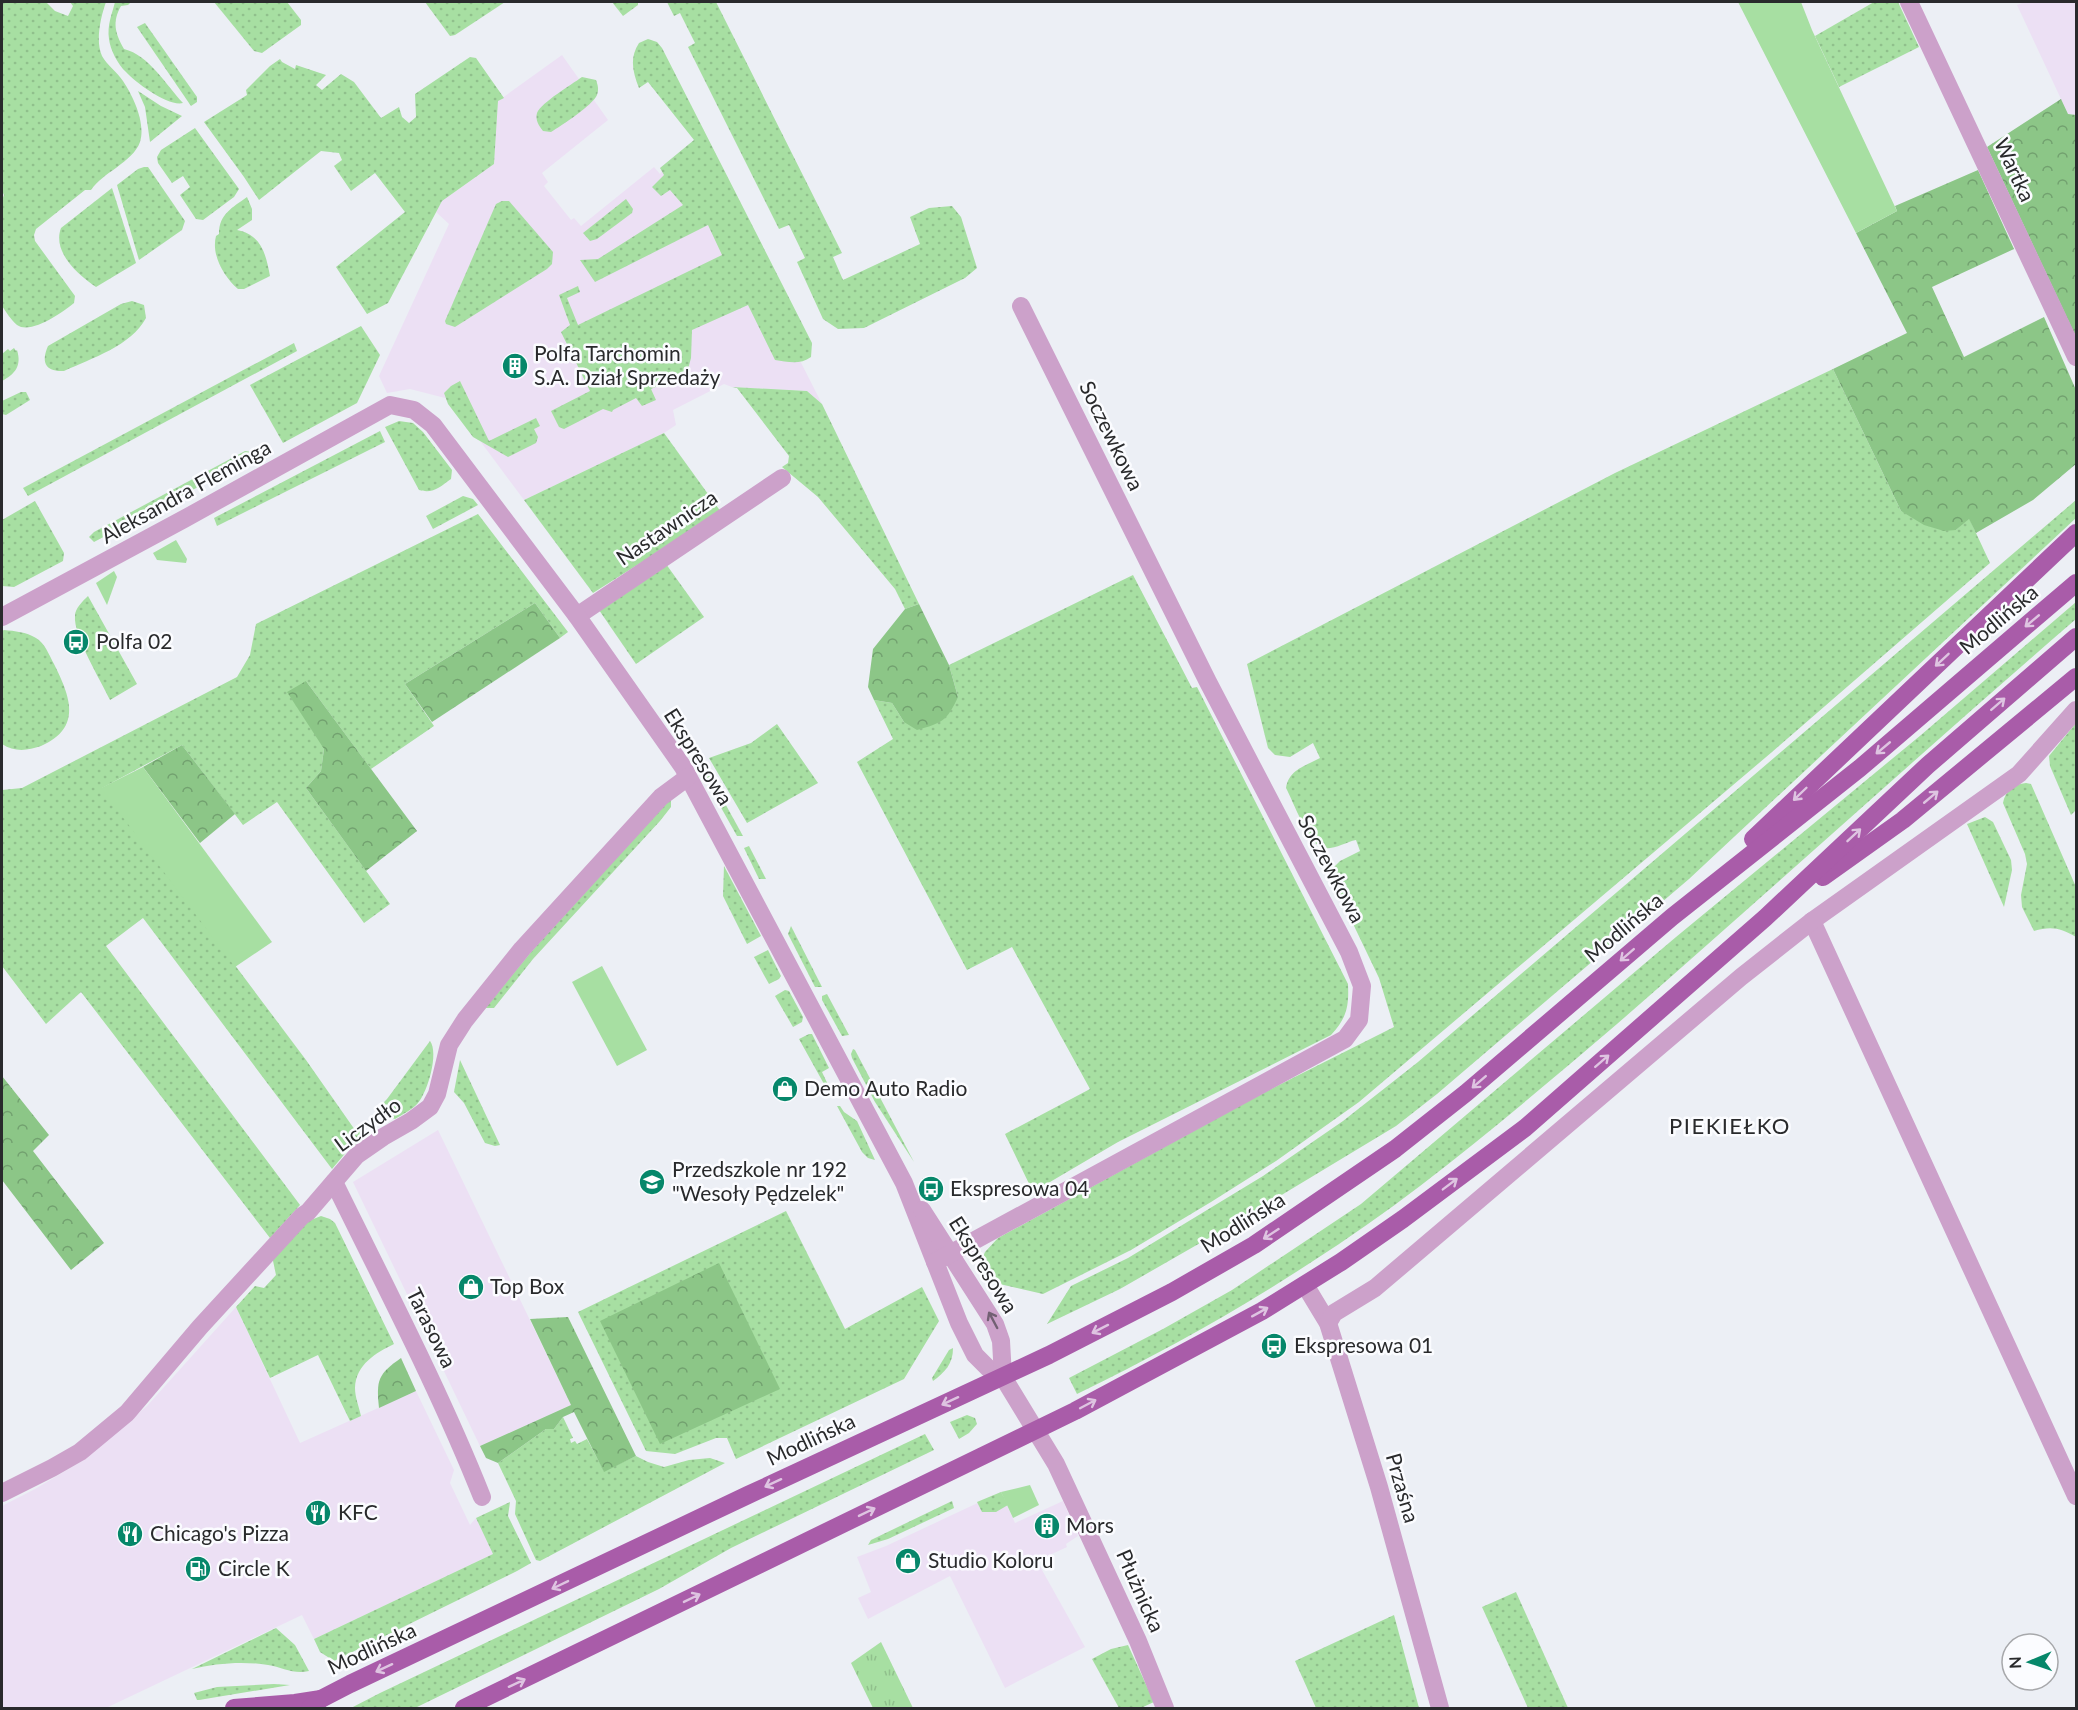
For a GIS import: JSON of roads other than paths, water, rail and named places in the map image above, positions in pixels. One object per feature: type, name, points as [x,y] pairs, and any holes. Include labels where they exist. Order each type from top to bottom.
[{"type":"main road","points":[[1672,917],[2076,533]]},
{"type":"main road","name":"Modlińska","points":[[234,1708],[315,1704],[748,1495],[1003,1377],[1172,1292],[1254,1245],[1395,1149],[1466,1093],[1672,917],[1860,768],[2076,583]]},
{"type":"main road","points":[[464,1708],[1036,1431],[1262,1311],[1305,1285],[1403,1219],[1525,1128],[1765,918],[1928,765],[2076,637]]},
{"type":"main road","points":[[1765,918],[1903,820],[2076,677]]},
{"type":"street","name":"Wartka","points":[[1909,2],[2076,357]]},
{"type":"street","name":"Soczewkowa","points":[[934,1262],[1345,1039],[1359,1020],[1362,986],[1349,952],[1208,682],[1021,306]]},
{"type":"street","name":"Ekspresowa","points":[[390,405],[414,410],[433,425],[577,616],[688,777],[904,1184],[996,1324],[1001,1341],[1003,1377]]},
{"type":"street","name":"Aleksandra Fleminga","points":[[2,617],[390,405]]},
{"type":"street","name":"Nastawnicza","points":[[577,616],[782,478]]},
{"type":"street","points":[[1329,1323],[1334,1313],[1375,1288],[1741,978],[1812,921],[2019,774],[2076,710]]},
{"type":"street","name":"Liczydło","points":[[2,1493],[80,1452],[127,1413],[200,1327],[308,1212],[357,1155],[430,1107],[437,1094],[449,1045],[465,1020],[522,949],[637,822],[661,797],[688,777]]},
{"type":"street","points":[[1812,921],[2076,1496]]},
{"type":"street","name":"Tarasowa","points":[[334,1182],[444,1408],[482,1497]]},
{"type":"street","name":"Ekspresowa","points":[[904,1184],[958,1323],[975,1355],[988,1368],[1003,1377],[1036,1431]]},
{"type":"street","name":"Przaśna","points":[[1305,1285],[1329,1323],[1379,1487],[1440,1708]]},
{"type":"street","name":"Płużnicka","points":[[1036,1431],[1056,1464],[1138,1641],[1165,1708]]},
{"type":"place","name":"Polfa Tarchomin S.A. Dział Sprzedaży","points":[[515,366]]},
{"type":"place","name":"Polfa 02","points":[[76,642]]},
{"type":"place","name":"Demo Auto Radio","points":[[785,1089]]},
{"type":"place","name":"Przedszkole nr 192 \"Wesoły Pędzelek\"","points":[[652,1182]]},
{"type":"place","name":"Ekspresowa 04","points":[[931,1189]]},
{"type":"place","name":"Top Box","points":[[471,1287]]},
{"type":"place","name":"Ekspresowa 01","points":[[1274,1346]]},
{"type":"place","name":"KFC","points":[[318,1513]]},
{"type":"place","name":"Mors","points":[[1047,1526]]},
{"type":"place","name":"Chicago's Pizza","points":[[130,1534]]},
{"type":"place","name":"Studio Koloru","points":[[908,1561]]},
{"type":"place","name":"Circle K","points":[[198,1569]]},
{"type":"district","name":"PIEKIEŁKO","points":[[1730,1126]]}]
